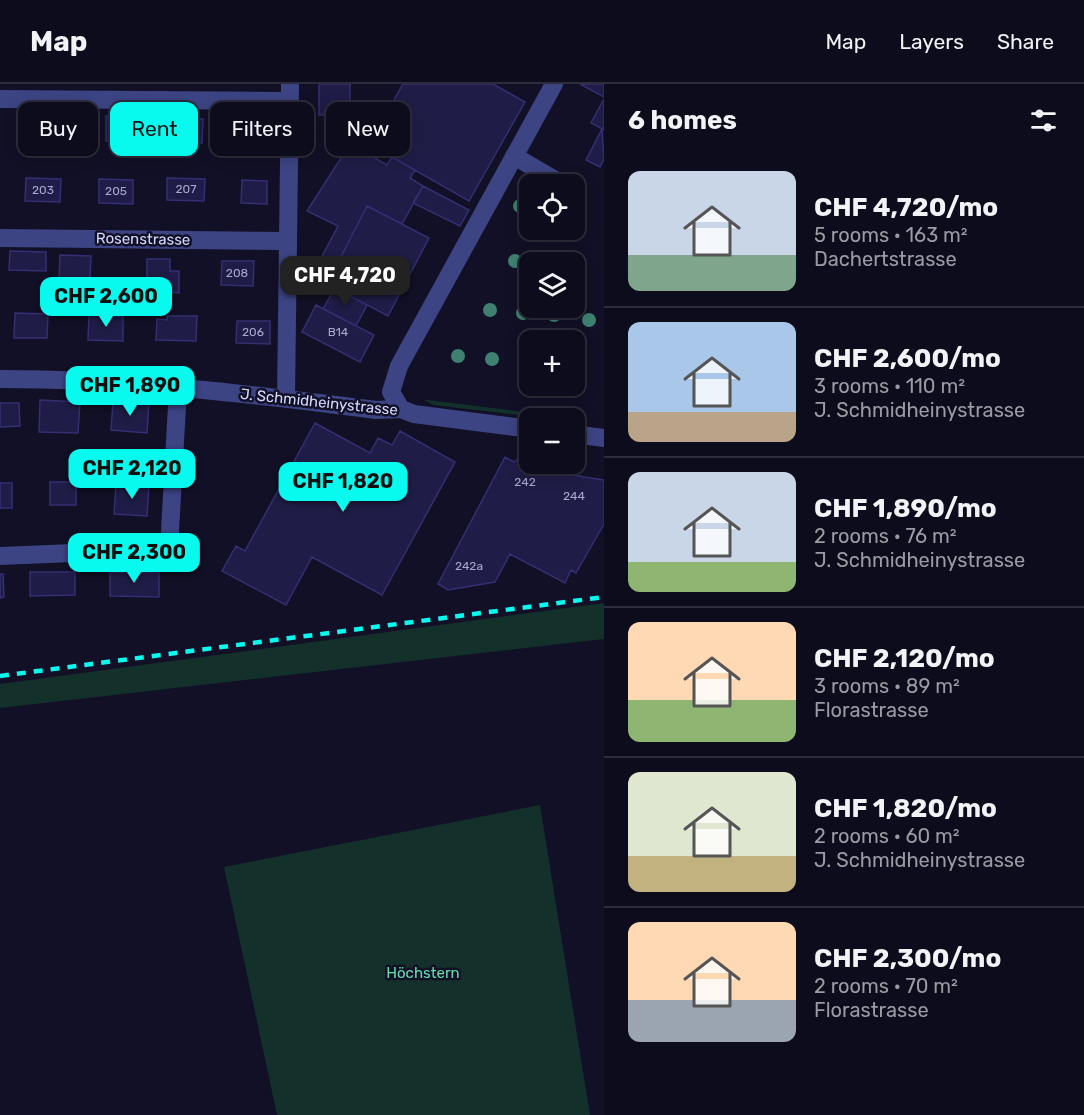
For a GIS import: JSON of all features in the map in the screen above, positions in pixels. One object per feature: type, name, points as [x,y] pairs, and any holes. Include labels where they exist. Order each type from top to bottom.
[{"type":"street","points":[[401,409],[391,392],[399,366],[554,84]]},
{"type":"street","points":[[0,99],[290,93],[286,241],[286,399]]},
{"type":"street","points":[[514,156],[545,174]]},
{"type":"street","name":"Rosenstrasse","points":[[0,238],[286,241]]},
{"type":"street","name":"J. Schmidheinystrasse","points":[[0,379],[45,379],[178,388],[376,410],[401,409],[414,414],[519,428]]},
{"type":"street","points":[[0,556],[169,549],[178,388]]},
{"type":"street","points":[[585,435],[604,438]]},
{"type":"green space","points":[[424,400],[519,411],[519,415],[433,405]]},
{"type":"green space","points":[[604,603],[604,639],[0,708],[0,684]]},
{"type":"green space","name":"Höchstern","points":[[540,805],[590,1115],[277,1115],[224,867]]},
{"type":"building","points":[[319,84],[350,84],[350,102],[326,102],[326,115],[319,115]]},
{"type":"building","points":[[403,84],[493,84],[525,102],[469,201],[390,156],[410,156],[410,102],[393,102]]},
{"type":"building","points":[[580,84],[604,84],[604,97]]},
{"type":"building","points":[[604,99],[604,130],[591,123]]},
{"type":"building","points":[[106,116],[110,116],[110,141],[106,141]]},
{"type":"building","points":[[198,119],[203,119],[202,143],[198,143]]},
{"type":"building","points":[[602,129],[604,159],[600,167],[586,160]]},
{"type":"building","points":[[342,156],[371,156],[387,165],[392,157],[415,170],[410,178],[423,186],[402,224],[367,206],[327,284],[312,275],[338,226],[307,211]]},
{"type":"building","points":[[26,178],[61,179],[60,202],[25,201]]},
{"type":"building","points":[[167,178],[205,179],[204,201],[167,200]]},
{"type":"building","points":[[99,179],[133,180],[133,204],[99,203]]},
{"type":"building","points":[[242,180],[267,181],[267,204],[241,203]]},
{"type":"building","points":[[423,186],[469,210],[460,226],[413,203]]},
{"type":"building","points":[[367,206],[429,238],[388,316],[327,284]]},
{"type":"building","points":[[10,251],[46,252],[46,271],[9,270]]},
{"type":"building","points":[[60,255],[91,256],[90,280],[59,279]]},
{"type":"building","points":[[147,259],[170,259],[170,271],[179,271],[179,293],[168,292],[168,285],[147,284]]},
{"type":"building","points":[[222,261],[254,261],[253,286],[221,285]]},
{"type":"building","points":[[335,288],[367,305],[356,326],[323,309]]},
{"type":"building","points":[[316,305],[374,335],[360,362],[302,332]]},
{"type":"building","points":[[15,313],[48,314],[47,338],[14,338]]},
{"type":"building","points":[[89,315],[123,316],[123,341],[88,340]]},
{"type":"building","points":[[167,316],[197,316],[196,341],[156,340],[157,319],[167,320]]},
{"type":"building","points":[[237,321],[270,321],[270,344],[236,343]]},
{"type":"building","points":[[40,400],[80,402],[78,433],[39,432]]},
{"type":"building","points":[[113,402],[149,404],[147,433],[111,430]]},
{"type":"building","points":[[0,403],[19,403],[20,426],[0,427]]},
{"type":"building","points":[[315,423],[370,453],[378,438],[392,445],[400,431],[455,462],[382,595],[312,557],[286,605],[222,571],[236,546],[245,551]]},
{"type":"building","points":[[505,457],[514,462],[519,458],[519,474],[566,474],[604,480],[604,524],[576,573],[571,570],[565,583],[510,554],[495,582],[448,590],[438,584]]},
{"type":"building","points":[[50,482],[76,482],[76,505],[50,505]]},
{"type":"building","points":[[0,483],[12,483],[12,508],[0,508]]},
{"type":"building","points":[[116,483],[149,485],[147,516],[114,514]]},
{"type":"building","points":[[30,572],[75,572],[75,595],[30,596]]},
{"type":"building","points":[[110,572],[159,573],[159,597],[110,596]]},
{"type":"building","points":[[0,574],[3,574],[4,597],[0,598]]},
{"type":"railway","points":[[0,676],[604,597]]}]
